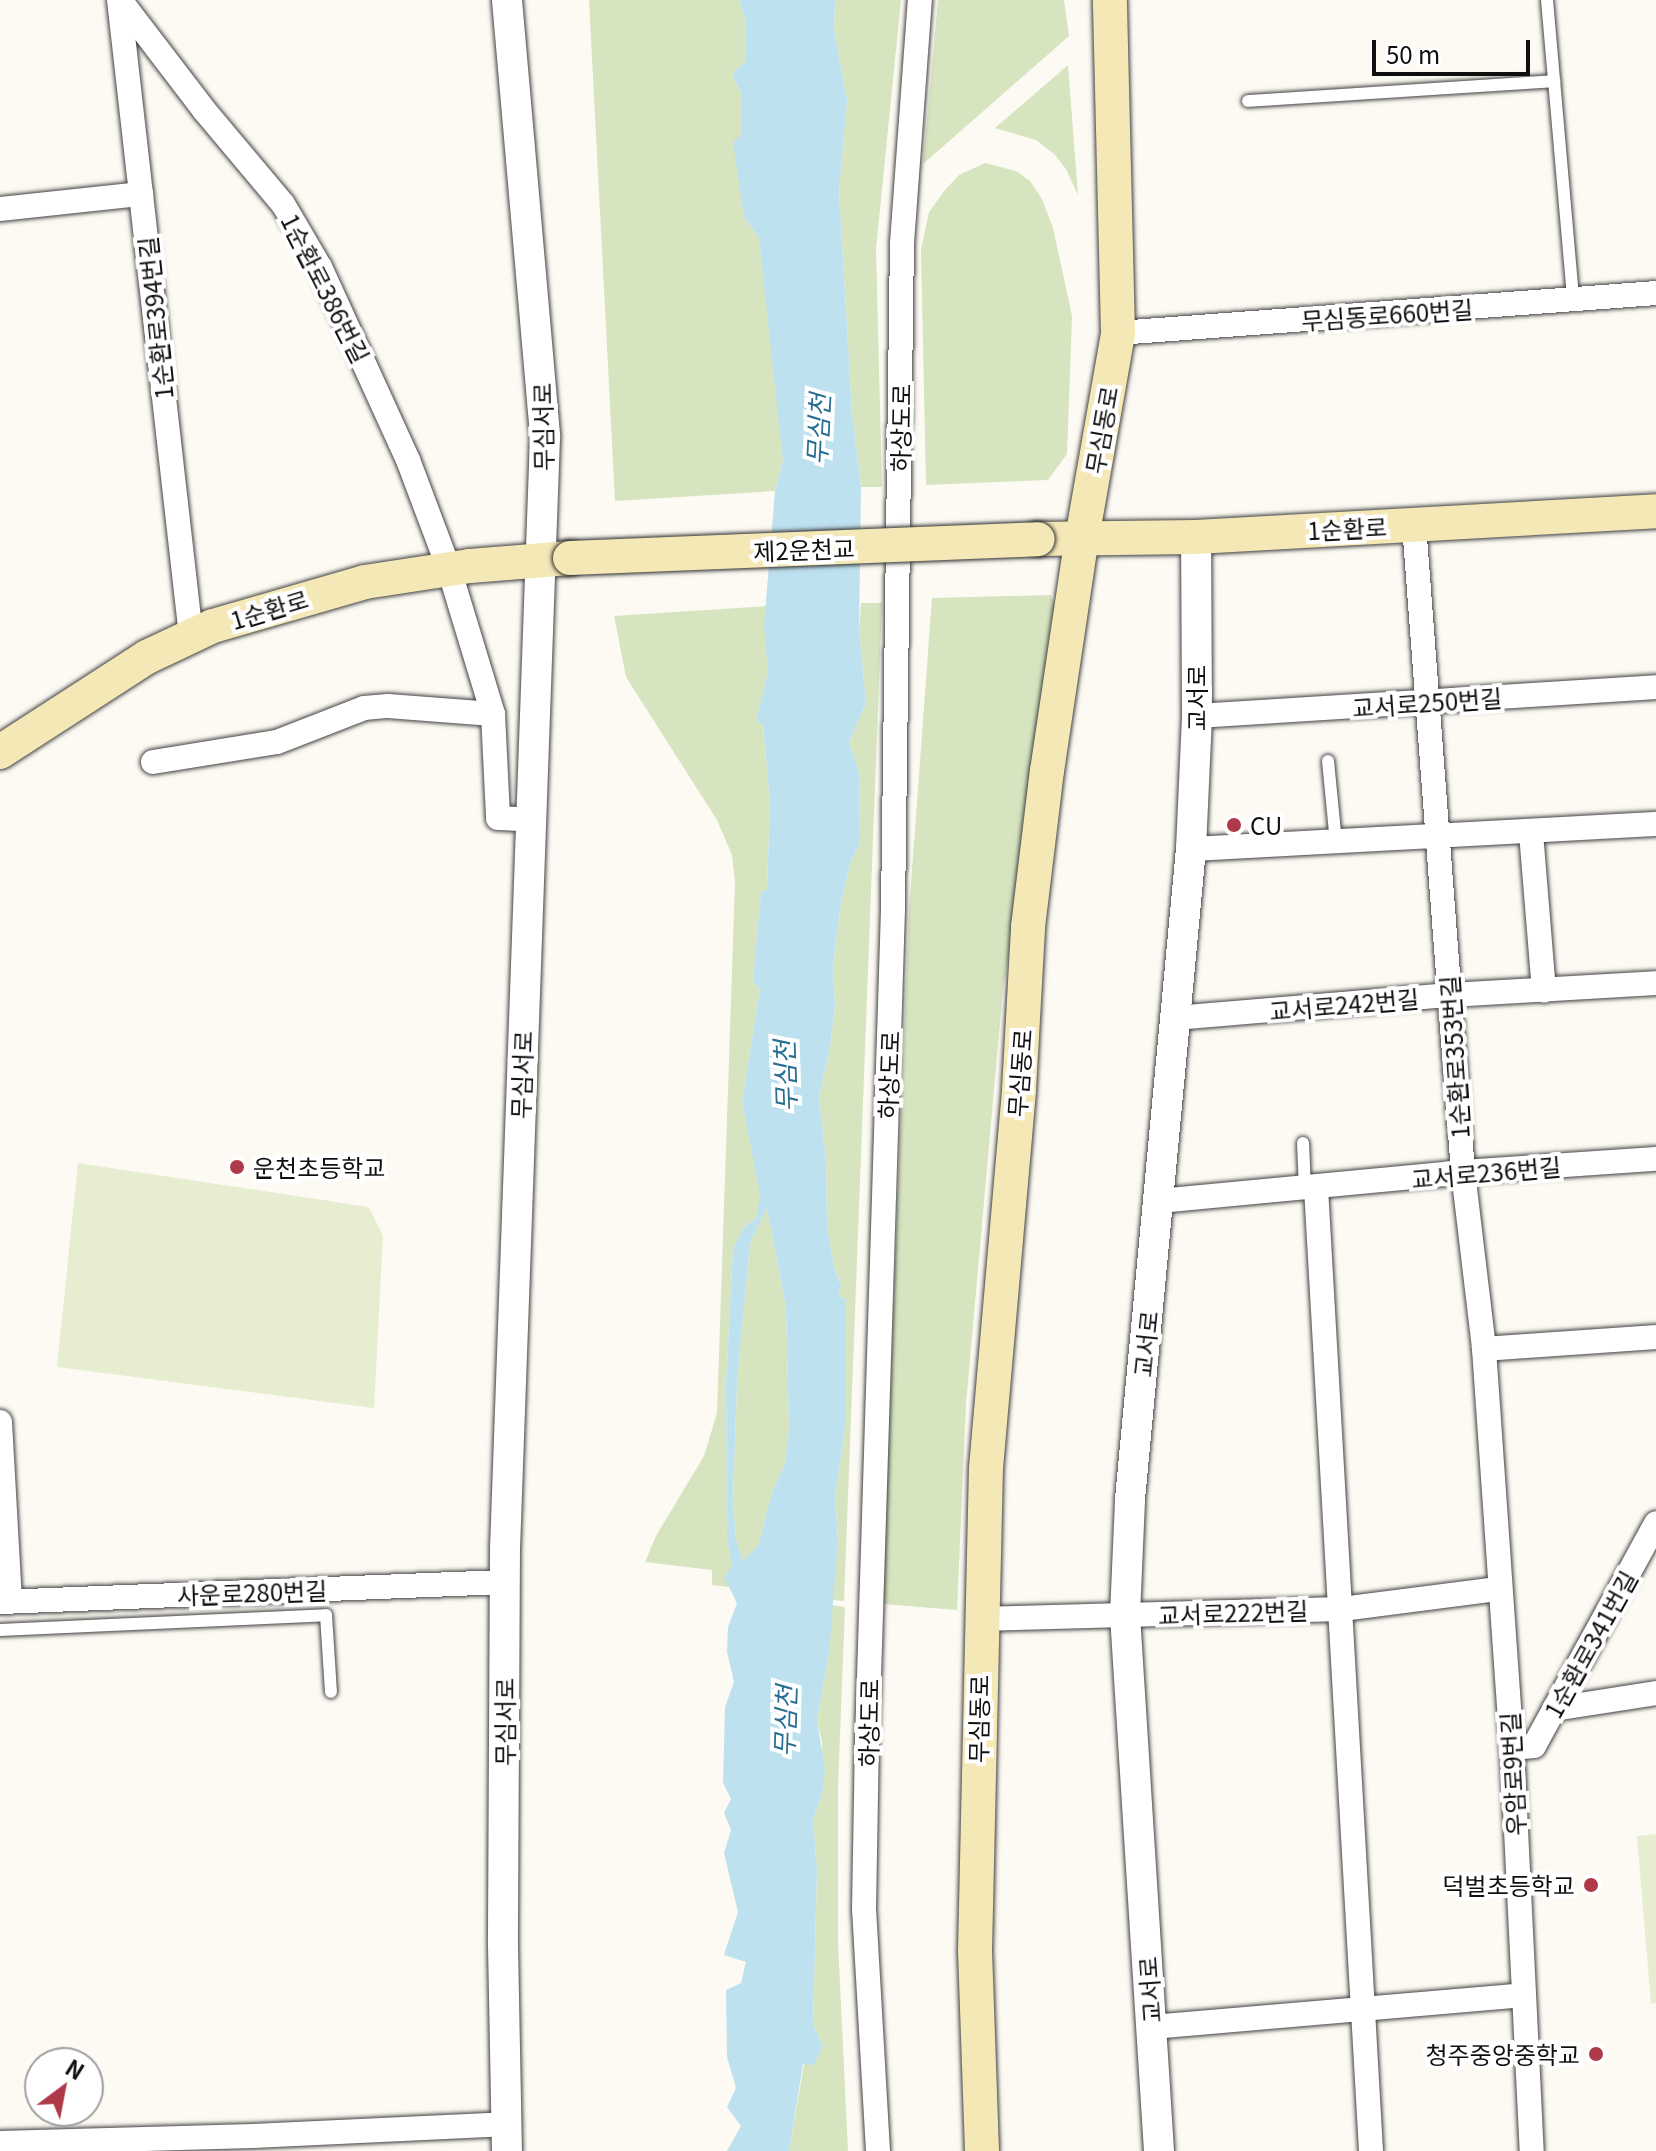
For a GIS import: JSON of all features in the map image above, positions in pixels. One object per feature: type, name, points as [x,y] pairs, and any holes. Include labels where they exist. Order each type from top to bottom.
[{"type":"main road","name":"무심동로","points":[[982,2151],[975,1951],[980,1619],[986,1468],[1019,1090],[1028,927],[1047,771],[1082,538],[1118,333],[1110,0]]},
{"type":"main road","name":"1순환로","points":[[1038,539],[1196,537],[1656,511]]},
{"type":"main road","name":"제2운천교","points":[[555,559],[1038,539]]},
{"type":"main road","name":"1순환로","points":[[0,752],[147,657],[191,636],[273,606],[365,582],[449,569],[555,559]]},
{"type":"street","name":"1순환로394번길","points":[[120,0],[191,636]]},
{"type":"street","name":"1순환로386번길","points":[[120,0],[204,110],[283,204],[320,267],[408,460],[449,569],[493,714],[498,818],[531,820]]},
{"type":"street","name":"무심서로","points":[[506,2138],[504,1582],[531,820],[555,559],[507,0]]},
{"type":"street","name":"하상도로","points":[[878,2151],[864,1910],[867,1741],[893,909],[902,243],[920,0]]},
{"type":"street","points":[[0,209],[141,194]]},
{"type":"street","name":"무심동로660번길","points":[[1118,333],[1656,293]]},
{"type":"street","name":"1순환로353번길","points":[[1414,524],[1463,1172],[1484,1349],[1499,1589]]},
{"type":"street","name":"교서로","points":[[1159,2151],[1125,1615],[1130,1499],[1191,849],[1197,716],[1196,537]]},
{"type":"street","name":"교서로250번길","points":[[1197,716],[1656,687]]},
{"type":"street","points":[[153,762],[277,742],[364,708],[388,706],[493,714]]},
{"type":"street","points":[[1191,849],[1656,824]]},
{"type":"street","points":[[1531,833],[1544,990]]},
{"type":"street","name":"교서로242번길","points":[[1175,1018],[1450,995],[1656,983]]},
{"type":"street","name":"교서로236번길","points":[[1159,1201],[1311,1189],[1463,1172],[1656,1159]]},
{"type":"street","name":"교서로222번길","points":[[1311,1189],[1342,1609],[1371,2151]]},
{"type":"street","points":[[1484,1349],[1656,1337]]},
{"type":"street","points":[[0,1422],[5,1602]]},
{"type":"street","name":"1순환로341번길","points":[[1512,1748],[1534,1746],[1656,1523]]},
{"type":"street","name":"사운로280번길","points":[[5,1602],[504,1582]]},
{"type":"street","name":"교서로222번길","points":[[980,1619],[1342,1609],[1499,1589]]},
{"type":"street","name":"우암로9번길","points":[[1499,1589],[1512,1748],[1532,2151]]},
{"type":"street","points":[[1554,1709],[1656,1693]]},
{"type":"street","points":[[1152,2027],[1364,2006],[1524,1995]]},
{"type":"street","points":[[0,2143],[44,2146],[253,2144],[506,2138]]},
{"type":"lane","points":[[1547,0],[1573,299]]},
{"type":"lane","points":[[1248,101],[1554,81]]},
{"type":"lane","points":[[1328,761],[1336,842]]},
{"type":"lane","points":[[1303,1143],[1311,1189]]},
{"type":"lane","points":[[0,1630],[326,1615],[331,1692]]},
{"type":"green space","points":[[589,0],[739,0],[746,21],[745,62],[732,74],[742,95],[744,217],[759,238],[774,360],[783,461],[775,491],[615,501]]},
{"type":"green space","points":[[835,0],[901,0],[876,249],[882,487],[861,487],[852,413],[839,191],[847,100],[834,30]]},
{"type":"green space","points":[[938,0],[1064,0],[1069,36],[923,164]]},
{"type":"green space","points":[[1068,65],[1078,195],[1066,169],[1055,155],[1036,140],[995,128]]},
{"type":"green space","points":[[985,163],[1016,171],[1030,181],[1042,199],[1053,228],[1072,316],[1067,454],[1048,480],[926,485],[921,249],[929,212],[945,190],[959,175]]},
{"type":"green space","points":[[1051,595],[1056,612],[1023,874],[1003,989],[966,1404],[957,1610],[882,1604],[909,911],[932,598]]},
{"type":"green space","points":[[861,603],[882,603],[844,1601],[832,1600],[838,1538],[835,1499],[845,1426],[845,1298],[839,1297],[841,1284],[834,1267],[827,1227],[826,1160],[819,1097],[835,1006],[833,966],[841,902],[850,864],[860,843],[859,772],[849,742],[866,703],[859,630]]},
{"type":"green space","points":[[766,606],[768,672],[763,695],[763,725],[770,802],[767,890],[761,893],[753,982],[760,989],[742,1102],[761,1194],[756,1219],[745,1226],[733,1248],[726,1383],[727,1538],[732,1566],[725,1578],[729,1587],[712,1585],[712,1570],[645,1562],[656,1536],[704,1456],[717,1413],[735,882],[732,855],[717,820],[626,677],[614,616]]},
{"type":"green space","points":[[78,1163],[369,1207],[383,1236],[374,1408],[57,1367]]},
{"type":"green space","points":[[767,1207],[786,1308],[789,1428],[785,1464],[772,1493],[758,1546],[743,1562],[736,1539],[733,1501],[737,1382],[750,1243]]},
{"type":"green space","points":[[831,1605],[845,1607],[838,1787],[838,1943],[848,2151],[789,2151],[804,2064],[823,2046],[813,2024],[817,1870],[813,1819],[822,1795],[822,1742],[817,1720],[829,1654]]},
{"type":"green space","points":[[1656,1834],[1656,2003],[1651,2004],[1637,1836]]},
{"type":"water","name":"무심천","points":[[739,0],[835,0],[834,30],[847,100],[839,191],[852,413],[861,487],[859,630],[866,703],[849,742],[859,772],[860,843],[850,864],[841,902],[833,966],[835,1006],[819,1097],[826,1160],[827,1227],[834,1267],[841,1285],[839,1297],[845,1298],[845,1426],[835,1499],[838,1538],[829,1654],[817,1720],[825,1770],[822,1795],[813,1819],[817,1870],[813,2024],[823,2046],[814,2065],[803,2064],[789,2151],[727,2151],[741,2126],[727,2107],[736,2088],[727,2057],[726,1990],[741,1983],[746,1962],[724,1955],[738,1912],[724,1853],[731,1830],[724,1813],[731,1799],[723,1783],[725,1707],[734,1682],[727,1652],[728,1627],[737,1603],[724,1577],[732,1566],[727,1539],[726,1383],[733,1248],[745,1226],[756,1219],[760,1194],[742,1102],[760,989],[753,982],[761,892],[767,890],[770,802],[763,725],[756,721],[768,672],[764,625],[775,491],[783,461],[759,238],[744,217],[733,142],[741,136],[742,95],[732,74],[745,62],[746,21]],"holes":[[[767,1208],[786,1308],[789,1428],[785,1464],[772,1493],[758,1546],[743,1561],[736,1539],[733,1501],[737,1382],[750,1243]]]},
{"type":"place","name":"CU","points":[[1234,825]]},
{"type":"place","name":"운천초등학교","points":[[237,1167]]},
{"type":"place","name":"덕벌초등학교","points":[[1591,1885]]},
{"type":"place","name":"청주중앙중학교","points":[[1596,2054]]}]
